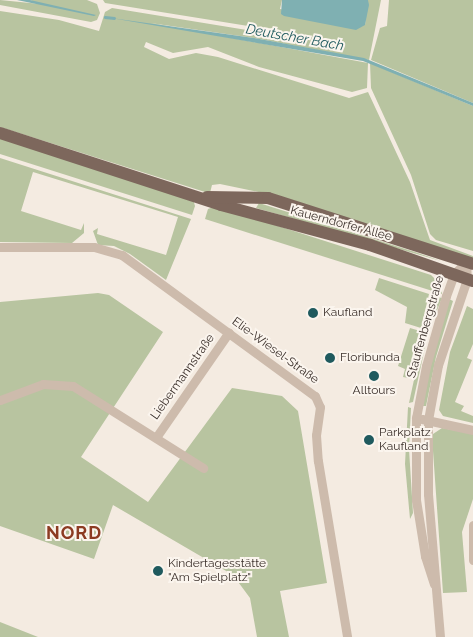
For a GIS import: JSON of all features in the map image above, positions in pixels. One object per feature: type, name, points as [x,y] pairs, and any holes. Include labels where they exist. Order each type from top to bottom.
[{"type":"main road","name":"Kauerndorfer Allee","points":[[0,133],[256,215],[370,245],[470,280]]},
{"type":"main road","name":"Kauerndorfer Allee","points":[[202,197],[268,198],[470,263]]},
{"type":"street","name":"Elie-Wiesel-Straße","points":[[0,247],[94,247],[116,252],[309,390],[319,401],[317,449],[347,637]]},
{"type":"street","name":"Stauffenbergstraße","points":[[434,584],[425,556],[416,500],[416,418],[431,346],[454,274],[470,263]]},
{"type":"street","name":"Stauffenbergstraße","points":[[440,637],[434,584],[428,494],[428,420],[438,365],[470,280],[470,263]]},
{"type":"street","name":"Liebermannstraße","points":[[157,436],[229,332]]},
{"type":"street","name":"Liebermannstraße","points":[[0,400],[43,384],[73,386],[157,436],[203,468]]},
{"type":"street","points":[[416,418],[473,430]]},
{"type":"street","points":[[473,525],[473,560]]},
{"type":"green space","points":[[0,0],[40,4],[30,0],[87,0],[97,4],[100,13],[97,20],[91,22],[0,5]]},
{"type":"green space","points":[[103,0],[282,0],[280,9],[365,25],[368,0],[381,0],[369,60],[254,38],[150,23],[368,63],[367,88],[352,92],[259,67],[208,47],[173,53],[146,42],[144,47],[169,59],[196,53],[218,57],[349,98],[368,92],[410,182],[430,240],[473,256],[473,260],[259,192],[220,184],[212,185],[210,193],[205,192],[0,127],[0,11],[59,20],[99,31],[105,12],[112,8],[259,32],[260,28],[105,3]]},
{"type":"green space","points":[[389,0],[473,0],[473,103],[371,60],[380,28],[387,26]]},
{"type":"green space","points":[[370,63],[473,106],[473,251],[436,240],[430,234],[411,175],[371,88]]},
{"type":"green space","points":[[0,138],[193,199],[195,206],[192,215],[0,154]]},
{"type":"green space","points":[[0,158],[191,219],[166,280],[130,254],[114,246],[98,245],[93,231],[98,228],[97,234],[166,255],[178,217],[33,172],[21,211],[81,230],[84,223],[84,233],[72,243],[0,242]]},
{"type":"green space","points":[[259,203],[415,252],[441,261],[256,208]]},
{"type":"green space","points":[[216,206],[431,275],[441,285],[442,294],[205,219],[208,209]]},
{"type":"green space","points":[[379,278],[429,294],[421,328],[405,323],[407,307],[375,290]]},
{"type":"green space","points":[[98,293],[109,295],[163,332],[81,457],[148,502],[232,388],[282,396],[298,411],[327,583],[280,591],[289,637],[257,637],[250,598],[233,575],[113,505],[94,559],[0,526],[0,302]]},
{"type":"green space","points":[[437,297],[442,298],[429,330],[425,329]]},
{"type":"green space","points":[[449,299],[453,301],[436,357],[426,406],[423,406],[428,372]]},
{"type":"green space","points":[[467,306],[473,309],[473,344],[467,358],[472,360],[455,402],[464,406],[461,411],[473,416],[473,423],[443,416],[439,410],[450,352]]},
{"type":"green space","points":[[410,328],[420,331],[409,378],[403,377],[405,369],[398,366]]},
{"type":"green space","points":[[424,333],[428,334],[413,402],[409,403]]},
{"type":"green space","points":[[408,407],[411,408],[409,449],[413,513],[410,519],[405,464]]},
{"type":"green space","points":[[442,428],[473,434],[473,499],[462,532],[467,592],[443,593],[433,451],[433,434]]},
{"type":"green space","points":[[0,622],[38,637],[0,637]]},
{"type":"water","points":[[17,0],[30,0],[96,15],[94,16]]},
{"type":"water","points":[[282,0],[368,0],[369,5],[365,25],[356,30],[284,16],[281,14]]},
{"type":"water","points":[[111,18],[254,38],[364,58],[473,103],[473,106],[363,61]]},
{"type":"waterway","name":"Deutscher Bach","points":[[105,17],[114,18]]},
{"type":"place","name":"Kaufland","points":[[313,313]]},
{"type":"place","name":"Floribunda","points":[[330,358]]},
{"type":"place","name":"Alltours","points":[[374,376]]},
{"type":"place","name":"Parkplatz Kaufland","points":[[369,440]]},
{"type":"place","name":"Kindertagesstätte \"Am Spielplatz\"","points":[[158,571]]},
{"type":"district","name":"NORD","points":[[74,533]]}]
